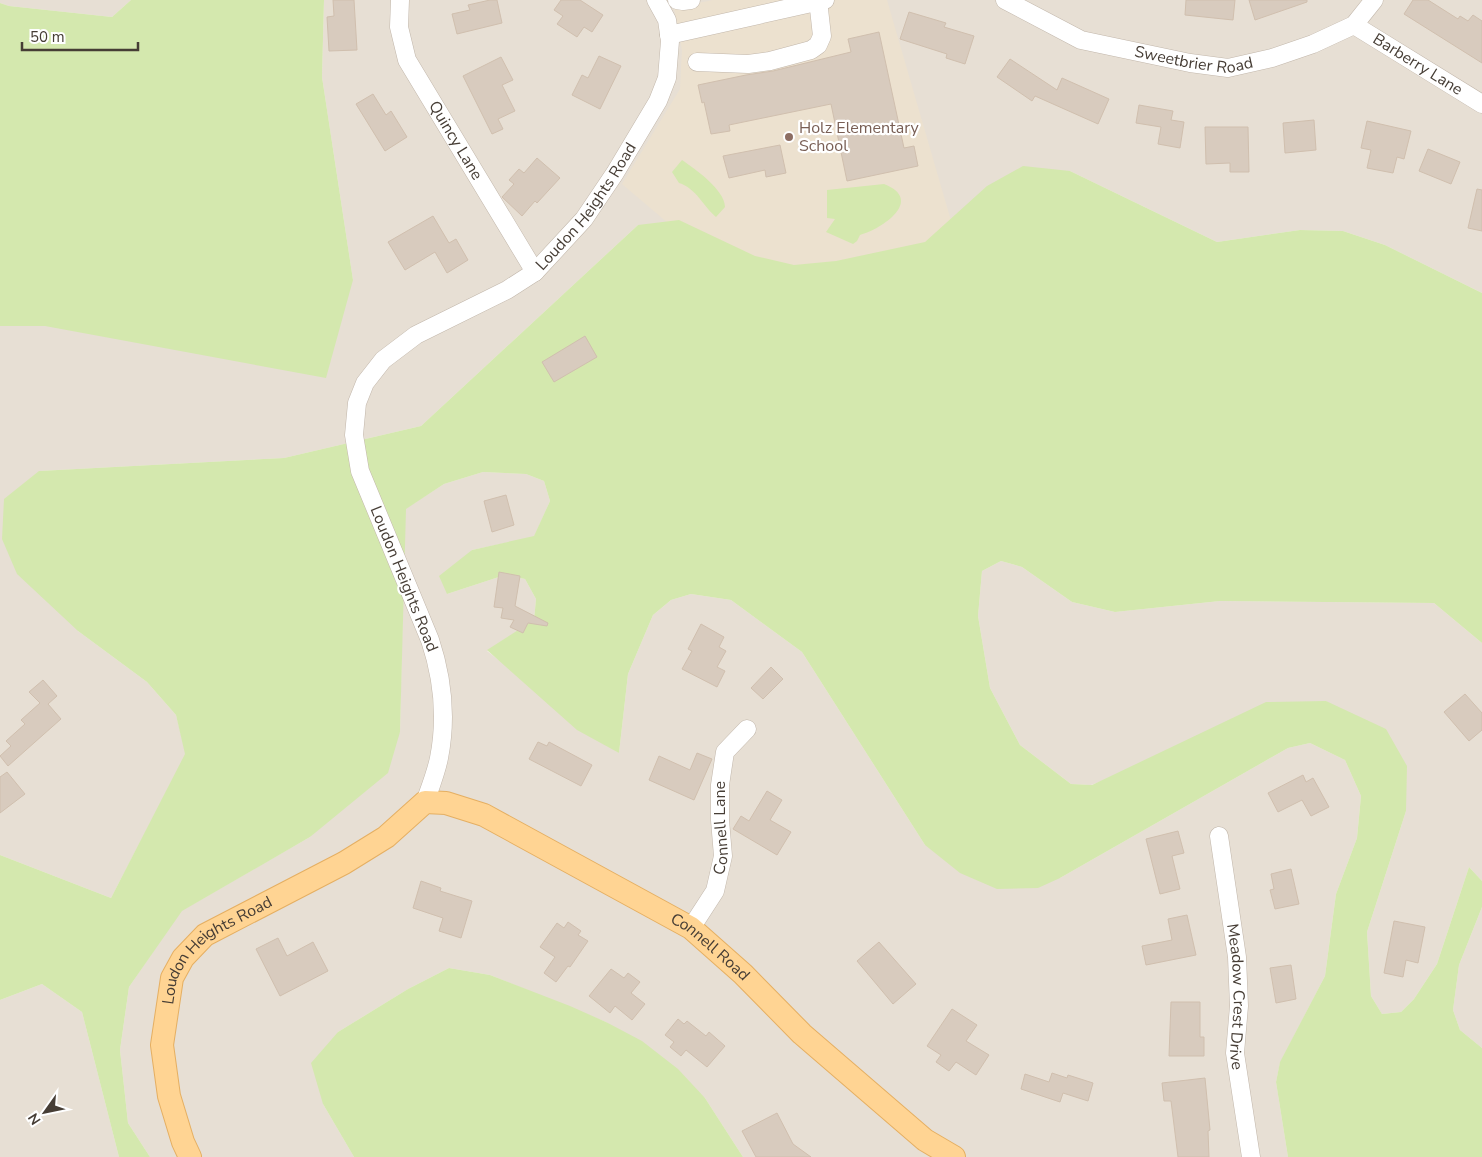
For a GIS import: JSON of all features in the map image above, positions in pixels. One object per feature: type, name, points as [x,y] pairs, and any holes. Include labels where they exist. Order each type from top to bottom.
[{"type":"main road","name":"Connell Road","points":[[425,802],[446,803],[484,815],[691,928],[743,974],[802,1034],[925,1140],[954,1157]]},
{"type":"main road","name":"Loudon Heights Road","points":[[190,1157],[183,1142],[169,1096],[162,1045],[172,978],[184,958],[205,936],[344,863],[386,837],[425,802]]},
{"type":"street","name":"Quincy Lane","points":[[400,0],[399,27],[406,60],[535,272]]},
{"type":"street","name":"Loudon Heights Road","points":[[425,802],[439,758],[444,712],[438,664],[430,640],[360,471],[354,435],[357,403],[365,384],[383,360],[416,335],[507,290],[535,272],[584,219],[615,173],[658,102],[667,78],[669,35],[667,20],[656,0]]},
{"type":"street","points":[[678,0],[691,0]]},
{"type":"street","points":[[669,35],[821,0],[822,36],[818,45],[811,50],[770,61],[748,64],[697,62]]},
{"type":"street","name":"Sweetbrier Road","points":[[1005,0],[1081,40],[1190,63],[1228,68],[1288,53],[1354,25],[1374,0]]},
{"type":"street","name":"Barberry Lane","points":[[1354,25],[1482,104]]},
{"type":"street","name":"Connell Lane","points":[[691,928],[714,891],[723,856],[720,785],[725,752],[747,729]]},
{"type":"street","name":"Meadow Crest Drive","points":[[1218,836],[1237,957],[1239,1006],[1234,1053],[1251,1157]]},
{"type":"shaded area","points":[[0,0],[131,0],[112,17],[9,6],[0,3]]},
{"type":"shaded area","points":[[324,0],[1482,0],[1482,293],[1385,245],[1343,231],[1300,230],[1217,242],[1070,171],[925,242],[638,225],[421,426],[284,458],[39,471],[78,631],[147,682],[176,715],[186,754],[111,898],[0,855],[0,326],[45,326],[353,280],[322,77]]},
{"type":"shaded area","name":"Holz Elementary School","points":[[713,0],[887,0],[956,238],[755,297],[622,184],[680,89],[682,50],[674,8]]},
{"type":"shaded area","points":[[483,472],[526,474],[544,481],[550,501],[534,537],[472,550],[447,594],[505,575],[525,579],[536,599],[534,620],[487,651],[619,753],[628,674],[653,615],[671,600],[691,594],[731,600],[802,652],[925,845],[1060,878],[1288,748],[1310,743],[1345,760],[1361,796],[1357,838],[1336,894],[1325,976],[1280,1063],[1276,1082],[1288,1157],[743,1157],[705,1098],[606,1022],[490,975],[449,968],[408,989],[338,1032],[323,1104],[354,1157],[150,1157],[128,1123],[120,1050],[129,987],[181,911],[310,837],[400,732],[405,509],[444,484]]},
{"type":"shaded area","points":[[1001,561],[1022,567],[1072,602],[1115,612],[1220,601],[1434,603],[1482,643],[1482,881],[1469,867],[1437,964],[1414,999],[1401,1012],[1382,1014],[1371,996],[1367,932],[1406,811],[1326,701],[1091,785],[1071,784],[1020,745],[990,688],[978,616],[982,571]]},
{"type":"shaded area","points":[[1482,907],[1482,1048],[1460,1030],[1453,1010],[1459,965]]},
{"type":"shaded area","points":[[42,984],[82,1012],[119,1157],[0,1157],[0,1000]]},
{"type":"green space","points":[[131,0],[324,0],[322,77],[353,280],[326,378],[45,326],[0,326],[0,3],[9,6],[112,17]]},
{"type":"green space","points":[[682,160],[708,180],[724,200],[725,207],[716,217],[695,193],[679,183],[672,172]]},
{"type":"green space","points":[[1023,166],[1070,171],[1217,242],[1300,230],[1343,231],[1385,245],[1482,293],[1482,643],[1434,603],[1220,601],[1115,612],[1072,602],[1022,567],[1001,561],[982,571],[978,616],[990,688],[1020,745],[1071,784],[1092,785],[1266,702],[1326,701],[1386,729],[1407,766],[1406,811],[1367,932],[1371,996],[1382,1014],[1401,1012],[1414,999],[1437,964],[1469,867],[1482,881],[1482,907],[1459,965],[1453,1010],[1460,1030],[1482,1048],[1482,1157],[1288,1157],[1276,1082],[1280,1062],[1325,976],[1336,894],[1357,838],[1361,796],[1345,760],[1310,743],[1288,748],[1060,878],[1038,888],[997,889],[960,873],[925,845],[802,652],[731,600],[691,594],[671,600],[653,615],[628,674],[619,753],[577,730],[487,650],[534,620],[536,599],[525,579],[505,575],[447,594],[439,576],[472,550],[534,536],[550,501],[544,481],[526,474],[483,472],[444,484],[406,509],[400,732],[388,773],[310,837],[182,911],[129,987],[120,1050],[128,1123],[150,1157],[119,1157],[82,1012],[42,984],[0,1000],[0,855],[111,898],[185,754],[176,715],[147,682],[78,631],[17,574],[2,539],[4,499],[39,471],[284,458],[421,426],[638,225],[679,220],[755,256],[794,265],[836,261],[925,242],[987,186]]},
{"type":"green space","points":[[884,184],[896,191],[901,198],[900,206],[896,213],[888,220],[879,227],[860,235],[853,244],[826,232],[835,219],[827,218],[827,190]]},
{"type":"green space","points":[[449,968],[490,975],[570,1006],[642,1041],[678,1069],[705,1098],[743,1157],[354,1157],[323,1104],[311,1063],[338,1032],[408,989]]},
{"type":"building","points":[[333,0],[354,0],[357,50],[329,51],[327,17],[334,16]]},
{"type":"building","points":[[497,0],[502,23],[457,34],[452,14],[470,10],[468,5]]},
{"type":"building","points":[[561,0],[580,0],[603,15],[592,32],[584,27],[577,37],[557,24],[563,16],[554,10]]},
{"type":"building","points":[[1186,0],[1235,0],[1233,20],[1185,15]]},
{"type":"building","points":[[1249,0],[1307,0],[1307,2],[1255,20]]},
{"type":"building","points":[[1413,0],[1428,0],[1458,19],[1460,16],[1468,21],[1473,15],[1482,21],[1482,63],[1404,14]]},
{"type":"building","points":[[909,12],[946,23],[944,27],[974,36],[965,64],[946,58],[947,54],[900,39]]},
{"type":"building","points":[[879,32],[904,148],[914,146],[918,166],[847,181],[831,104],[729,125],[730,131],[711,134],[698,85],[773,71],[851,52],[848,39]]},
{"type":"building","points":[[599,56],[621,66],[600,109],[572,95],[582,75],[588,78]]},
{"type":"building","points":[[501,57],[513,80],[502,85],[515,111],[498,119],[503,129],[492,134],[463,76]]},
{"type":"building","points":[[1010,59],[1057,90],[1062,78],[1109,99],[1098,124],[1035,96],[1032,101],[997,77]]},
{"type":"building","points":[[373,94],[386,115],[391,111],[407,137],[385,151],[356,104]]},
{"type":"building","points":[[1139,105],[1173,111],[1171,120],[1184,122],[1180,148],[1158,144],[1161,127],[1136,123]]},
{"type":"building","points":[[1314,120],[1316,150],[1285,153],[1283,123]]},
{"type":"building","points":[[1367,121],[1411,131],[1404,159],[1397,157],[1393,173],[1367,168],[1371,150],[1361,148]]},
{"type":"building","points":[[1205,127],[1248,127],[1249,172],[1230,172],[1230,163],[1206,164]]},
{"type":"building","points":[[780,145],[786,173],[766,177],[765,170],[729,178],[723,156]]},
{"type":"building","points":[[1428,149],[1460,162],[1451,184],[1419,171]]},
{"type":"building","points":[[537,158],[560,178],[522,216],[502,197],[514,184],[509,180],[519,169],[524,173]]},
{"type":"building","points":[[1477,189],[1482,190],[1482,231],[1468,228]]},
{"type":"building","points":[[433,216],[449,243],[456,239],[468,260],[447,273],[435,252],[405,270],[388,242]]},
{"type":"building","points":[[585,336],[597,357],[554,382],[542,362]]},
{"type":"building","points":[[506,495],[514,525],[492,532],[484,501]]},
{"type":"building","points":[[499,572],[520,576],[515,606],[548,623],[547,626],[528,623],[523,633],[510,627],[514,620],[501,618],[503,608],[494,607]]},
{"type":"building","points":[[701,624],[724,637],[719,647],[726,651],[717,667],[725,671],[717,687],[682,669],[692,651],[688,649]]},
{"type":"building","points":[[771,667],[783,679],[763,699],[751,688]]},
{"type":"building","points":[[43,680],[57,696],[48,704],[61,719],[8,766],[0,756],[11,746],[6,741],[25,724],[21,720],[40,703],[29,692]]},
{"type":"building","points":[[1465,694],[1482,713],[1482,730],[1469,741],[1444,712]]},
{"type":"building","points":[[538,742],[547,746],[549,742],[592,765],[581,786],[529,759]]},
{"type":"building","points":[[697,753],[712,759],[694,800],[649,780],[659,756],[690,770]]},
{"type":"building","points":[[7,772],[25,794],[0,813],[0,777]]},
{"type":"building","points":[[1303,775],[1306,782],[1313,778],[1329,807],[1311,816],[1302,800],[1278,812],[1268,793]]},
{"type":"building","points":[[767,791],[782,800],[770,820],[791,832],[777,855],[733,829],[741,816],[749,821]]},
{"type":"building","points":[[1178,831],[1184,853],[1172,856],[1180,889],[1160,894],[1146,839]]},
{"type":"building","points":[[1291,869],[1299,904],[1275,909],[1270,890],[1274,889],[1271,874]]},
{"type":"building","points":[[421,881],[441,888],[440,891],[472,901],[461,938],[439,931],[443,918],[413,908]]},
{"type":"building","points":[[1187,915],[1196,955],[1146,965],[1142,946],[1172,940],[1168,919]]},
{"type":"building","points":[[1394,921],[1425,927],[1418,963],[1406,960],[1403,977],[1384,973]]},
{"type":"building","points":[[568,922],[581,931],[578,935],[588,941],[570,967],[568,966],[556,982],[544,973],[555,957],[540,947],[557,923],[564,928]]},
{"type":"building","points":[[278,938],[287,956],[313,942],[328,971],[280,996],[256,949]]},
{"type":"building","points":[[879,942],[916,984],[893,1004],[857,961]]},
{"type":"building","points":[[1291,965],[1296,999],[1276,1003],[1270,968]]},
{"type":"building","points":[[611,969],[624,978],[628,973],[640,982],[631,993],[645,1004],[632,1020],[615,1006],[610,1013],[589,996]]},
{"type":"building","points":[[1171,1002],[1200,1002],[1200,1037],[1204,1037],[1204,1056],[1169,1056]]},
{"type":"building","points":[[952,1009],[977,1025],[966,1041],[989,1055],[976,1075],[956,1062],[949,1071],[936,1062],[941,1055],[927,1046]]},
{"type":"building","points":[[678,1019],[684,1024],[687,1021],[706,1036],[709,1032],[725,1046],[707,1067],[686,1050],[681,1056],[670,1047],[674,1042],[665,1035]]},
{"type":"building","points":[[1052,1073],[1067,1078],[1068,1075],[1093,1083],[1088,1101],[1063,1093],[1060,1102],[1021,1089],[1025,1074],[1049,1082]]},
{"type":"building","points":[[1205,1078],[1210,1130],[1208,1131],[1209,1157],[1178,1157],[1171,1101],[1164,1101],[1162,1083]]},
{"type":"building","points":[[777,1113],[793,1144],[811,1157],[756,1157],[742,1131]]},
{"type":"place","name":"Holz Elementary School","points":[[789,137]]}]
